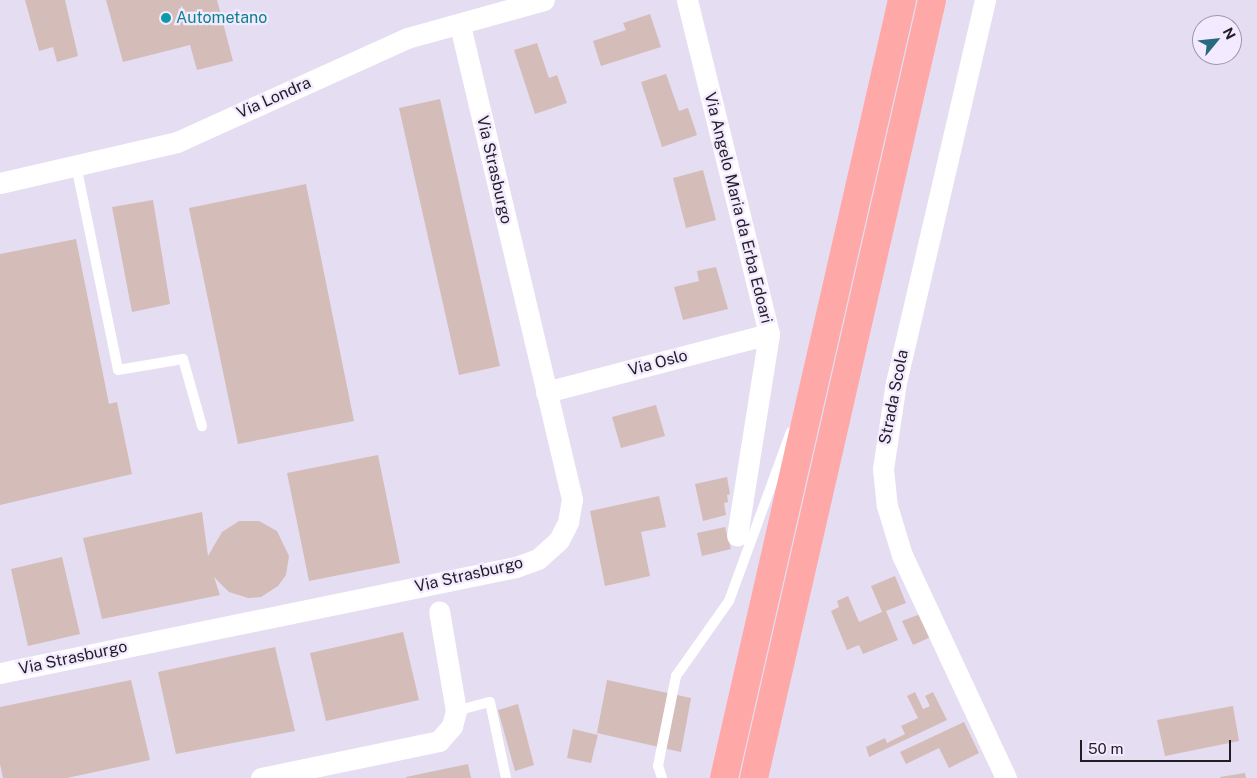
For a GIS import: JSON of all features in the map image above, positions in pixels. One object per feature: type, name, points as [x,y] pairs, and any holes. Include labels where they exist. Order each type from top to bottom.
[{"type":"highway","points":[[724,778],[902,0]]},
{"type":"highway","points":[[754,778],[932,0]]},
{"type":"street","name":"Via Londra","points":[[0,183],[177,142],[407,38],[460,25],[544,0]]},
{"type":"street","name":"Via Angelo Maria da Erba Edoari","points":[[687,0],[769,334],[737,535]]},
{"type":"street","name":"Strada Scola","points":[[985,0],[898,374],[883,469],[887,506],[902,555],[1006,778]]},
{"type":"street","name":"Via Strasburgo","points":[[0,673],[516,567],[538,559],[559,540],[568,522],[572,499],[460,25]]},
{"type":"street","name":"Via Oslo","points":[[546,392],[769,334]]},
{"type":"street","points":[[408,589],[439,611],[450,590],[462,578]]},
{"type":"street","name":"Via Strasburgo","points":[[439,611],[456,711]]},
{"type":"street","points":[[261,778],[439,740],[452,726],[456,711]]},
{"type":"lane","points":[[76,165],[118,370],[183,359],[202,426]]},
{"type":"lane","points":[[662,778],[658,766],[676,676],[729,601],[824,340]]},
{"type":"lane","points":[[765,778],[781,662]]},
{"type":"lane","points":[[456,711],[490,702],[506,778]]},
{"type":"building","points":[[25,0],[65,0],[78,56],[57,62],[53,47],[39,51]]},
{"type":"building","name":"Autometano","points":[[106,0],[217,0],[233,61],[197,70],[190,45],[123,62]]},
{"type":"building","points":[[650,14],[661,47],[601,66],[593,41],[626,30],[623,23]]},
{"type":"building","points":[[537,43],[549,78],[557,75],[567,103],[535,114],[514,50]]},
{"type":"building","points":[[666,74],[679,111],[688,108],[697,135],[662,147],[641,82]]},
{"type":"building","points":[[440,99],[500,366],[459,375],[399,108]]},
{"type":"building","points":[[703,170],[716,220],[686,228],[673,178]]},
{"type":"building","points":[[306,184],[354,421],[238,444],[189,208]]},
{"type":"building","points":[[153,200],[170,304],[132,312],[112,207]]},
{"type":"building","points":[[76,239],[109,404],[117,402],[132,474],[0,505],[0,254]]},
{"type":"building","points":[[716,267],[728,309],[683,320],[674,287],[699,281],[697,271]]},
{"type":"building","points":[[656,405],[665,436],[621,448],[612,417]]},
{"type":"building","points":[[378,455],[400,563],[309,581],[287,473]]},
{"type":"building","points":[[727,477],[730,494],[727,495],[728,502],[724,503],[726,515],[703,521],[695,484]]},
{"type":"building","points":[[659,496],[666,527],[641,532],[650,576],[605,586],[590,511]]},
{"type":"building","points":[[202,512],[208,556],[222,532],[239,521],[259,521],[277,531],[289,556],[286,575],[278,586],[261,597],[248,598],[229,592],[214,577],[220,595],[102,619],[83,538]]},
{"type":"building","points":[[725,527],[731,549],[702,556],[697,533]]},
{"type":"building","points":[[62,557],[80,634],[28,646],[11,569]]},
{"type":"building","points":[[895,576],[906,603],[886,611],[898,640],[863,654],[859,645],[847,650],[831,611],[839,607],[837,601],[848,596],[859,622],[882,612],[871,586]]},
{"type":"building","points":[[923,613],[933,636],[913,645],[902,621]]},
{"type":"building","points":[[403,632],[419,700],[326,721],[310,653]]},
{"type":"building","points":[[275,647],[295,731],[176,754],[158,672]]},
{"type":"building","points":[[131,680],[150,760],[67,778],[3,778],[0,764],[0,707]]},
{"type":"building","points":[[607,680],[691,698],[681,752],[597,733]]},
{"type":"building","points":[[915,692],[923,709],[930,706],[925,696],[933,692],[947,720],[869,757],[866,747],[885,738],[887,743],[905,734],[901,726],[918,718],[907,696]]},
{"type":"building","points":[[518,704],[534,765],[515,771],[498,710]]},
{"type":"building","points":[[1233,706],[1239,741],[1165,756],[1157,720]]},
{"type":"building","points":[[964,722],[979,753],[949,768],[939,748],[906,764],[900,752]]},
{"type":"building","points":[[573,729],[598,735],[591,763],[567,758]]},
{"type":"building","points":[[468,764],[471,778],[406,778],[406,777]]},
{"type":"building","points":[[1245,773],[1246,778],[1220,778],[1220,777]]},
{"type":"place","name":"Autometano","points":[[166,18]]}]
